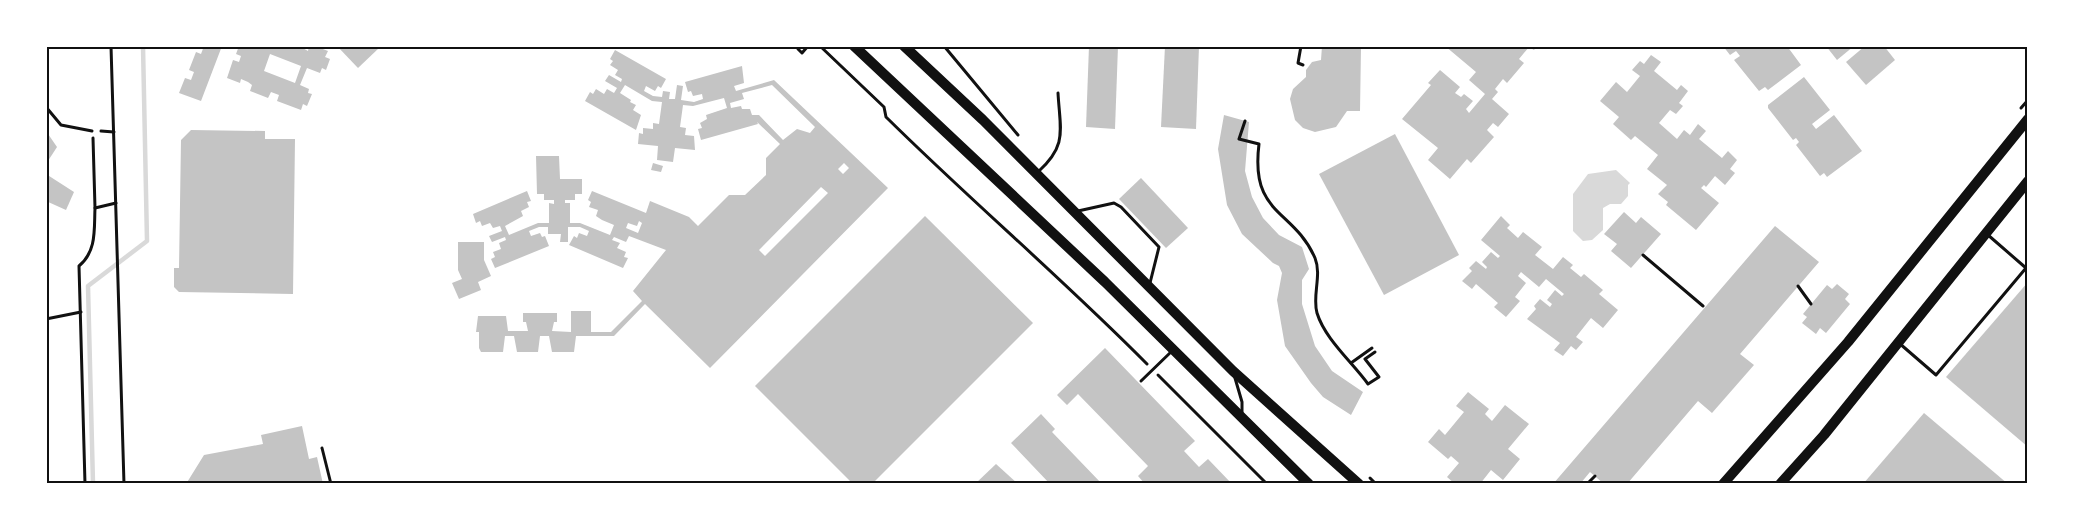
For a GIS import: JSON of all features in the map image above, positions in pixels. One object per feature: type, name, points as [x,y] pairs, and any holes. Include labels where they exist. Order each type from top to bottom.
[{"type":"main road","points":[[854,46],[1173,349],[1309,483]]},
{"type":"main road","points":[[904,46],[983,120],[1035,175],[1233,370],[1359,483]]},
{"type":"main road","points":[[1723,483],[1848,342],[2028,119]]},
{"type":"main road","points":[[1780,483],[1824,435],[2028,181]]},
{"type":"lane","points":[[1035,175],[1055,158],[1061,143],[1059,93]]},
{"type":"lane","points":[[46,107],[61,125],[92,131]]},
{"type":"lane","points":[[1073,212],[1114,203],[1121,207],[1159,247],[1149,287]]},
{"type":"lane","points":[[1898,342],[1936,375],[2026,268],[1985,233]]},
{"type":"lane","points":[[1141,381],[1173,349]]},
{"type":"lane","points":[[1233,370],[1242,402],[1241,417]]},
{"type":"lane","points":[[322,448],[331,483]]},
{"type":"path","points":[[111,46],[124,483]]},
{"type":"path","points":[[800,46],[798,49],[802,53],[808,46]]},
{"type":"path","points":[[820,46],[884,107],[886,117],[947,178],[1088,304],[1268,483]]},
{"type":"path","points":[[1302,46],[1298,63],[1303,65]]},
{"type":"path","points":[[1245,121],[1239,140],[1259,144],[1259,182],[1272,207],[1301,236],[1316,259],[1317,311],[1323,327],[1351,363],[1368,384],[1379,376],[1365,359],[1373,350],[1351,363]]},
{"type":"path","points":[[85,483],[79,266],[86,260],[93,244],[95,208],[92,131],[114,132]]},
{"type":"path","points":[[95,208],[116,203]]},
{"type":"path","points":[[1643,255],[1703,306]]},
{"type":"path","points":[[1798,286],[1811,303]]},
{"type":"path","points":[[46,319],[81,312]]},
{"type":"path","points":[[1587,483],[1595,476]]},
{"type":"shaded area","points":[[1616,170],[1630,183],[1628,196],[1621,204],[1610,204],[1603,208],[1603,230],[1592,240],[1583,241],[1573,231],[1573,194],[1588,174]]},
{"type":"building","points":[[204,46],[222,46],[201,101],[179,93],[185,78],[191,80],[194,72],[189,70],[196,52],[201,54]]},
{"type":"building","points":[[239,46],[299,46],[308,51],[309,46],[315,46],[328,51],[325,57],[330,59],[326,70],[322,68],[320,73],[307,68],[300,85],[309,89],[308,93],[312,94],[307,106],[303,104],[301,110],[277,101],[279,95],[271,92],[268,98],[250,91],[252,85],[248,82],[241,79],[240,83],[227,78],[233,60],[239,62],[241,56],[236,54]],"holes":[[[270,54],[301,66],[295,83],[264,71]]]},
{"type":"building","points":[[337,46],[378,46],[379,48],[358,68]]},
{"type":"building","points":[[1089,46],[1118,46],[1115,129],[1086,127]]},
{"type":"building","points":[[1165,46],[1199,46],[1196,129],[1161,127]]},
{"type":"building","points":[[1322,46],[1361,46],[1360,111],[1347,111],[1336,127],[1315,132],[1303,128],[1295,120],[1290,99],[1293,89],[1306,77],[1306,70],[1312,62],[1321,60]]},
{"type":"building","points":[[1445,46],[1537,46],[1534,50],[1529,47],[1519,59],[1524,63],[1507,83],[1503,79],[1495,89],[1498,92],[1492,99],[1509,114],[1498,127],[1493,123],[1487,130],[1494,137],[1471,163],[1467,159],[1450,179],[1428,160],[1438,148],[1402,119],[1431,85],[1428,83],[1440,70],[1460,87],[1455,93],[1461,97],[1464,94],[1473,101],[1466,109],[1469,113],[1485,94],[1469,80],[1476,72]]},
{"type":"building","points":[[1723,46],[1787,46],[1801,65],[1768,90],[1765,87],[1759,91],[1734,60],[1740,56],[1736,51],[1730,55]]},
{"type":"building","points":[[1826,46],[1854,46],[1837,60]]},
{"type":"building","points":[[1865,46],[1884,46],[1895,60],[1866,85],[1846,62]]},
{"type":"building","points":[[615,50],[666,79],[661,88],[658,86],[655,91],[646,86],[644,91],[653,96],[662,97],[663,91],[670,92],[669,99],[675,99],[677,85],[683,86],[681,100],[694,102],[703,99],[702,94],[693,96],[691,91],[688,92],[685,82],[742,66],[744,83],[734,86],[736,91],[774,80],[888,188],[710,368],[645,304],[614,336],[576,336],[574,352],[552,352],[549,336],[540,336],[538,352],[517,352],[514,336],[505,336],[503,352],[481,352],[479,348],[479,332],[476,332],[478,316],[506,316],[508,331],[528,331],[526,322],[523,322],[523,313],[557,313],[557,322],[554,322],[552,331],[571,332],[571,311],[591,311],[591,332],[611,332],[642,301],[633,291],[666,250],[629,236],[626,242],[614,237],[612,240],[620,243],[617,248],[626,252],[624,257],[628,258],[623,268],[569,245],[574,236],[577,238],[579,233],[587,236],[589,231],[580,227],[568,227],[568,242],[560,242],[561,234],[548,234],[548,227],[539,227],[529,231],[531,236],[540,233],[542,237],[545,236],[549,246],[495,268],[491,259],[495,257],[493,252],[501,249],[499,243],[506,240],[505,237],[492,242],[489,236],[502,231],[500,226],[493,228],[490,223],[482,226],[480,221],[476,223],[473,214],[527,191],[531,201],[527,202],[529,207],[521,211],[523,216],[505,226],[509,235],[538,223],[549,223],[549,203],[554,204],[554,200],[544,200],[544,194],[537,194],[536,156],[559,156],[560,179],[582,179],[582,194],[575,194],[575,200],[565,200],[565,203],[570,203],[570,223],[580,223],[610,235],[614,225],[596,216],[598,210],[589,207],[591,202],[588,200],[592,191],[646,213],[650,201],[689,217],[698,226],[729,195],[745,195],[766,175],[766,158],[780,144],[757,122],[758,124],[701,140],[698,129],[702,128],[700,123],[707,119],[706,115],[727,108],[724,98],[693,106],[683,105],[680,127],[686,128],[685,135],[694,136],[695,150],[675,148],[673,162],[657,160],[658,146],[638,144],[639,133],[643,134],[643,128],[653,129],[653,123],[659,124],[662,102],[652,101],[625,85],[620,93],[636,105],[633,110],[641,115],[636,130],[585,101],[590,92],[593,94],[596,89],[604,94],[607,89],[614,93],[617,88],[605,81],[609,75],[621,82],[622,79],[615,75],[618,70],[610,65],[613,61],[610,59]],"holes":[[[772,85],[815,127],[810,133],[797,129],[783,140],[759,115],[752,115],[750,109],[742,109],[741,106],[731,108],[730,103],[744,99],[742,93]],[[844,163],[849,168],[843,174],[838,169]],[[821,187],[828,193],[765,256],[759,250]],[[639,221],[642,223],[638,233],[626,228],[628,223],[637,226]]]},
{"type":"building","points":[[1651,55],[1661,62],[1654,71],[1677,90],[1681,85],[1688,91],[1679,103],[1683,106],[1676,114],[1670,110],[1659,123],[1677,139],[1684,130],[1690,135],[1698,124],[1706,131],[1699,139],[1722,158],[1728,151],[1737,160],[1730,169],[1735,173],[1725,185],[1715,176],[1706,187],[1704,185],[1701,188],[1719,203],[1696,230],[1666,205],[1668,202],[1658,194],[1667,185],[1647,169],[1658,155],[1635,136],[1631,140],[1613,124],[1619,117],[1600,101],[1616,82],[1627,92],[1640,76],[1632,70],[1640,61],[1644,64]]},
{"type":"building","points":[[1804,77],[1830,110],[1812,124],[1816,129],[1834,115],[1862,151],[1827,177],[1824,173],[1820,176],[1796,145],[1799,142],[1796,138],[1793,140],[1768,108],[1768,105]]},
{"type":"building","points":[[1224,115],[1249,122],[1245,171],[1252,197],[1263,218],[1279,235],[1302,247],[1309,269],[1302,280],[1302,304],[1315,346],[1332,371],[1363,392],[1351,415],[1323,397],[1285,346],[1277,300],[1282,273],[1279,266],[1242,234],[1227,205],[1218,149]]},
{"type":"building","points":[[191,130],[265,131],[265,139],[295,139],[293,294],[179,292],[174,287],[174,268],[179,268],[181,140]]},
{"type":"building","points":[[46,131],[57,147],[46,164]]},
{"type":"building","points":[[1395,134],[1459,255],[1384,295],[1319,174]]},
{"type":"building","points":[[653,163],[663,166],[661,172],[651,170]]},
{"type":"building","points":[[46,174],[74,192],[66,210],[46,201]]},
{"type":"building","points":[[1141,178],[1188,228],[1166,248],[1119,199]]},
{"type":"building","points":[[1624,212],[1636,223],[1641,217],[1661,234],[1631,268],[1611,251],[1617,244],[1604,234]]},
{"type":"building","points":[[925,216],[1033,323],[872,484],[853,484],[755,386]]},
{"type":"building","points":[[1501,216],[1510,225],[1507,228],[1518,238],[1523,232],[1542,247],[1535,255],[1553,269],[1563,257],[1573,265],[1570,268],[1581,277],[1584,274],[1603,290],[1599,294],[1618,310],[1603,328],[1591,318],[1576,337],[1583,342],[1576,350],[1571,346],[1563,356],[1554,350],[1560,343],[1527,319],[1536,309],[1534,306],[1540,299],[1550,307],[1552,304],[1547,300],[1555,290],[1562,296],[1564,294],[1546,279],[1539,287],[1521,272],[1518,276],[1526,283],[1515,297],[1520,301],[1506,317],[1494,307],[1498,303],[1476,284],[1472,289],[1462,281],[1472,271],[1469,268],[1476,261],[1486,269],[1487,267],[1482,262],[1491,252],[1498,258],[1500,256],[1481,240]]},
{"type":"building","points":[[1775,226],[1819,262],[1740,354],[1754,365],[1712,413],[1698,401],[1627,484],[1604,484],[1590,472],[1580,484],[1553,484]]},
{"type":"building","points":[[458,242],[484,242],[484,260],[491,276],[478,282],[481,290],[459,299],[452,283],[462,279],[458,270]]},
{"type":"building","points":[[2028,282],[2028,447],[1946,377]]},
{"type":"building","points":[[1837,284],[1849,294],[1845,299],[1850,304],[1826,333],[1820,328],[1816,334],[1802,323],[1807,317],[1803,314],[1827,285],[1832,289]]},
{"type":"building","points":[[1105,348],[1195,441],[1184,451],[1199,467],[1208,459],[1232,484],[1145,484],[1138,476],[1148,466],[1078,394],[1067,405],[1057,395]]},
{"type":"building","points":[[1468,392],[1489,409],[1485,414],[1492,421],[1505,405],[1529,424],[1508,449],[1520,459],[1503,480],[1491,470],[1480,484],[1455,484],[1447,477],[1459,463],[1451,456],[1448,459],[1428,442],[1439,429],[1445,435],[1464,412],[1456,406]]},
{"type":"building","points":[[1924,413],[2008,484],[1863,484]]},
{"type":"building","points":[[1041,414],[1055,429],[1052,432],[1102,484],[1050,484],[1011,443]]},
{"type":"building","points":[[302,426],[309,459],[317,457],[323,484],[186,484],[204,455],[263,444],[261,435]]},
{"type":"building","points":[[996,464],[1018,484],[975,484]]},
{"type":"waterway","points":[[93,484],[88,286],[147,241],[143,46]]}]
